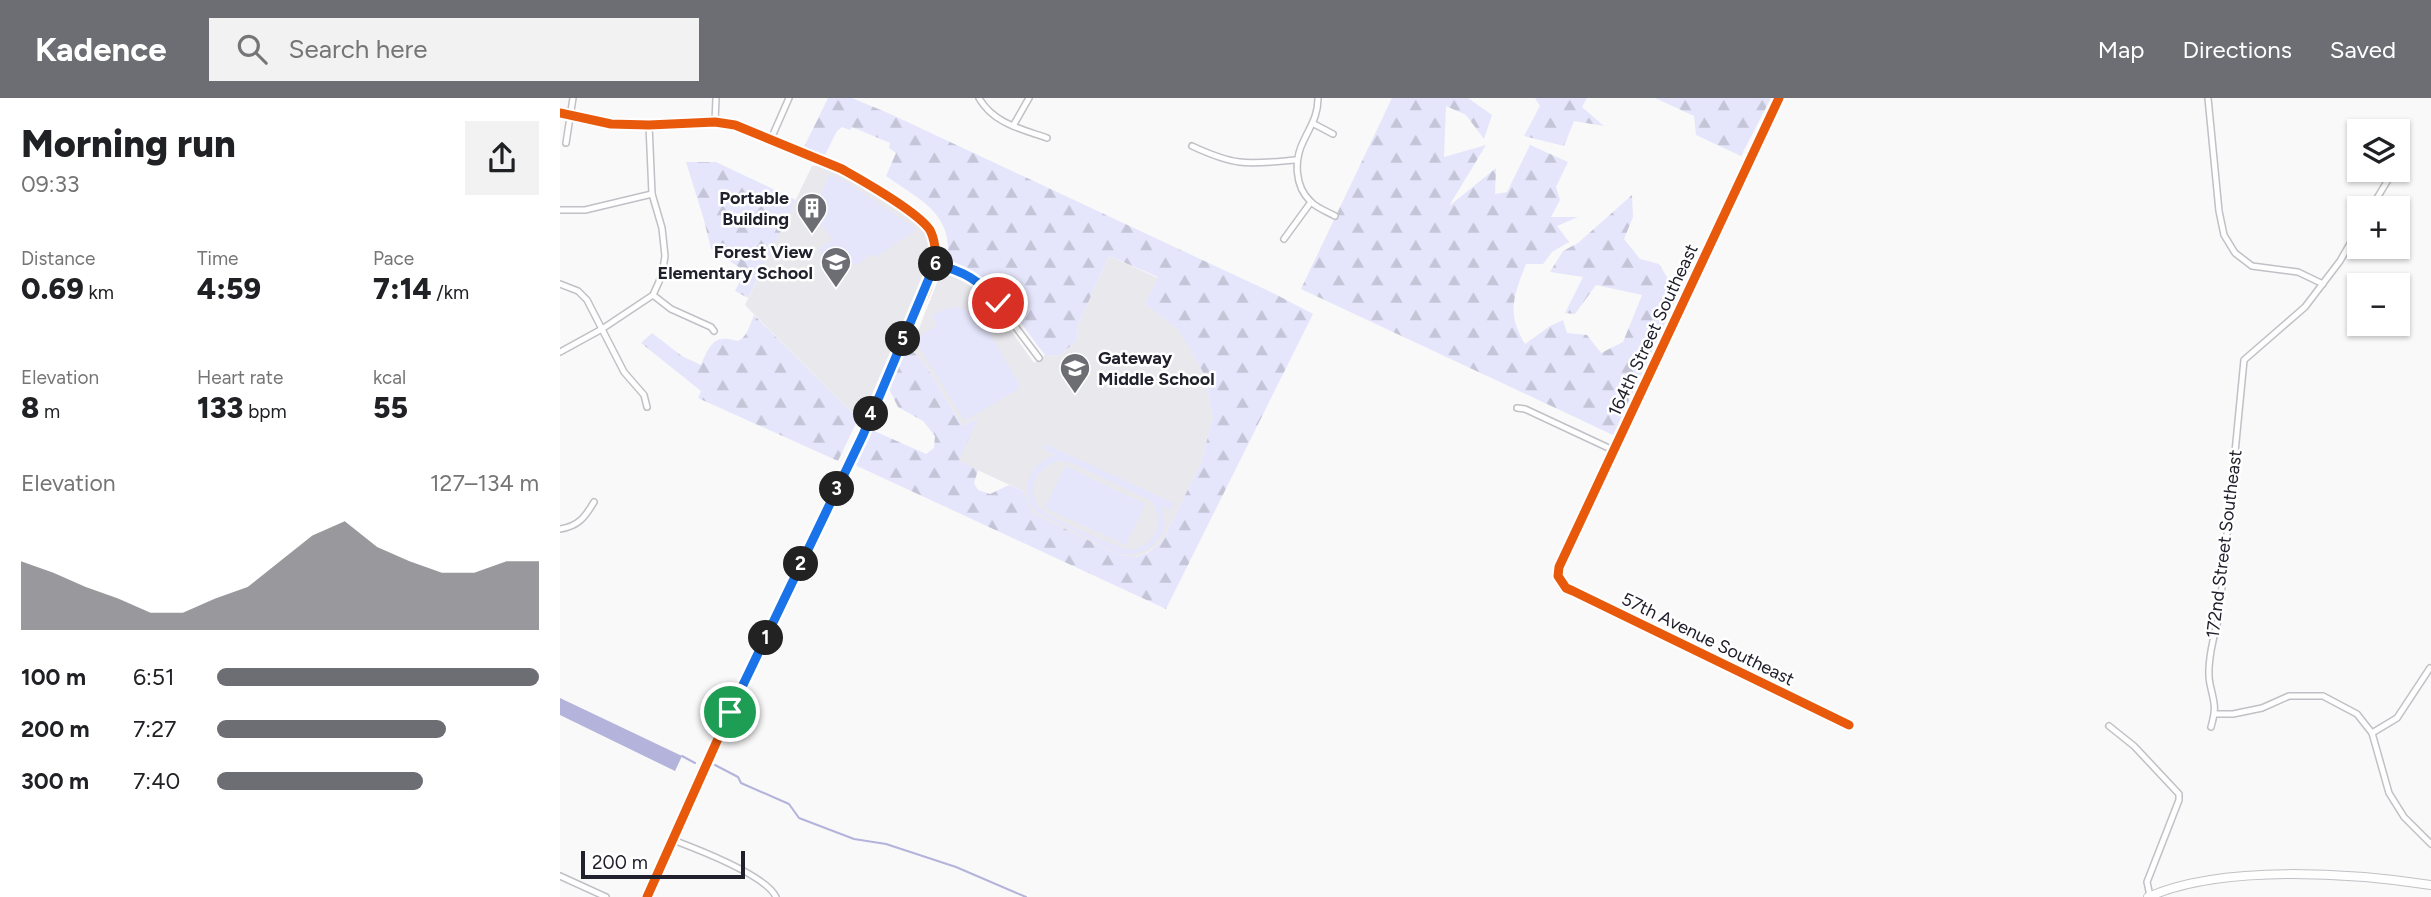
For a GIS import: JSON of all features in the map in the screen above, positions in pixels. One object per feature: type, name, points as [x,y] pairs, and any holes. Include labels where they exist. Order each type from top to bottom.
[{"type":"street","points":[[566,143],[573,98]]},
{"type":"street","points":[[715,122],[716,98]]},
{"type":"street","points":[[771,139],[789,98]]},
{"type":"street","points":[[979,98],[998,120],[1047,138]]},
{"type":"street","points":[[1013,126],[1029,98]]},
{"type":"street","points":[[1318,98],[1314,124],[1304,139],[1296,160],[1303,191],[1311,202],[1335,216]]},
{"type":"street","name":"164th Street Southeast","points":[[1558,576],[1559,566],[1779,98]]},
{"type":"street","points":[[2208,98],[2219,211],[2224,235],[2235,253],[2252,266],[2298,272],[2323,284],[2347,247]]},
{"type":"street","points":[[560,113],[611,124],[715,122],[735,125],[842,169],[922,221],[930,231],[935,245],[935,264],[863,435],[730,712],[647,897]]},
{"type":"street","points":[[1314,124],[1333,134]]},
{"type":"street","points":[[560,352],[602,329],[653,295],[663,275],[665,256],[662,228],[652,194],[649,125]]},
{"type":"street","points":[[1192,146],[1237,164],[1296,160]]},
{"type":"street","points":[[560,210],[585,210],[652,194]]},
{"type":"street","points":[[1284,239],[1311,202]]},
{"type":"street","points":[[935,264],[971,275],[987,289],[1040,358]]},
{"type":"street","points":[[560,284],[578,290],[587,300],[624,372],[644,395],[647,407]]},
{"type":"street","name":"172nd Street Southeast","points":[[2211,727],[2215,714],[2214,691],[2210,684],[2212,640],[2219,617],[2244,360],[2305,307],[2323,284]]},
{"type":"street","points":[[653,295],[671,309],[714,331]]},
{"type":"street","points":[[1517,408],[1525,409],[1613,450]]},
{"type":"street","points":[[560,529],[572,527],[582,521],[594,502]]},
{"type":"street","name":"57th Avenue Southeast","points":[[1558,576],[1566,588],[1849,725]]},
{"type":"street","points":[[2372,733],[2397,718],[2430,668]]},
{"type":"street","points":[[2215,714],[2233,714],[2262,708],[2289,696],[2323,696],[2357,714],[2372,733],[2389,793],[2404,817],[2431,844]]},
{"type":"street","points":[[2109,726],[2134,746],[2179,794],[2147,882],[2149,897],[2184,884],[2206,880],[2298,875],[2431,885]]},
{"type":"street","points":[[673,840],[710,853],[741,870],[774,891],[776,897]]},
{"type":"street","points":[[560,876],[606,897]]},
{"type":"shaded area","name":"Forest View Elementary School","points":[[812,166],[843,176],[907,216],[920,226],[927,237],[930,251],[929,266],[862,423],[745,305]]},
{"type":"shaded area","name":"Gateway Middle School","points":[[1109,256],[1158,278],[1145,304],[1178,328],[1203,372],[1213,417],[1201,463],[1162,542],[1135,557],[1119,555],[1031,513],[1023,491],[958,461],[976,419],[962,426],[926,366],[911,349],[942,270],[970,281],[987,297],[1034,363],[1045,355],[1058,356],[1077,341],[1078,325]]},
{"type":"green space","points":[[828,98],[852,98],[888,113],[1313,314],[1166,609],[855,465],[872,430],[926,454],[934,448],[935,436],[923,421],[898,407],[888,387],[907,348],[911,349],[926,366],[962,426],[978,418],[959,461],[978,470],[974,483],[978,490],[990,494],[1009,485],[1023,491],[1032,513],[1119,555],[1136,557],[1162,542],[1201,463],[1213,417],[1203,372],[1178,329],[1145,304],[1158,277],[1109,256],[1078,325],[1077,341],[1058,356],[1045,355],[1014,313],[991,288],[978,277],[948,260],[945,230],[932,209],[886,176],[896,153],[889,148],[890,143],[852,127],[850,130],[842,127],[837,131],[825,155],[804,147]]},
{"type":"green space","points":[[1392,98],[1468,98],[1492,115],[1484,139],[1466,115],[1446,106],[1444,157],[1486,145],[1449,206],[1496,168],[1495,194],[1507,192],[1530,145],[1568,162],[1556,187],[1560,200],[1551,217],[1578,217],[1557,226],[1569,242],[1552,252],[1543,264],[1526,264],[1514,304],[1515,323],[1525,344],[1563,320],[1567,333],[1587,335],[1601,353],[1623,342],[1642,295],[1596,285],[1575,314],[1565,313],[1583,277],[1550,272],[1563,251],[1578,243],[1632,195],[1633,217],[1624,239],[1640,259],[1659,264],[1678,295],[1613,435],[1301,289]]},
{"type":"green space","points":[[1535,98],[1587,98],[1582,107],[1604,126],[1574,121],[1564,146],[1524,136],[1540,106]]},
{"type":"green space","points":[[1655,98],[1771,98],[1741,156],[1696,135],[1694,116]]},
{"type":"green space","points":[[686,162],[716,162],[796,200],[748,298],[735,291],[745,271],[711,249]]},
{"type":"green space","points":[[830,175],[841,179],[917,229],[876,257],[872,254],[857,265],[850,262],[841,248],[825,258],[819,249],[832,240],[813,210]]},
{"type":"green space","points":[[955,307],[981,317],[1020,386],[966,420],[917,343],[917,338],[937,326],[932,316]]},
{"type":"green space","points":[[754,315],[858,419],[838,461],[698,398],[701,391],[641,343],[652,333],[682,356],[701,365],[710,346],[717,340],[740,340]]},
{"type":"green space","points":[[1045,444],[1174,503],[1171,510],[1161,505],[1164,526],[1156,542],[1140,552],[1119,554],[1036,512],[1028,495],[1029,478],[1039,464],[1055,455],[1043,448]],"holes":[[[1058,461],[1072,463],[1151,501],[1157,512],[1158,523],[1149,541],[1139,548],[1124,548],[1068,525],[1039,507],[1033,493],[1040,473]]]},
{"type":"green space","points":[[1065,466],[1145,504],[1126,545],[1045,508]]},
{"type":"water","points":[[560,698],[682,756],[675,771],[560,715]]},
{"type":"waterway","points":[[682,756],[695,763]]},
{"type":"waterway","points":[[715,765],[738,777],[741,783],[789,804],[799,818],[854,839],[886,844],[956,867],[1026,897]]},
{"type":"cycle path","points":[[1779,98],[1559,567],[1558,576],[1566,588],[1849,725]]},
{"type":"cycle path","points":[[560,113],[611,124],[715,122],[735,125],[842,169],[876,189],[923,222],[930,230],[935,246],[935,262],[927,288],[889,370],[863,435],[730,712],[647,897]]},
{"type":"place","name":"Portable Building","points":[[812,235]]},
{"type":"place","name":"Forest View Elementary School","points":[[836,289]]},
{"type":"place","name":"Gateway Middle School","points":[[1075,395]]},
{"type":"route","points":[[730,712],[863,435],[880,389],[925,292],[935,264],[971,275],[998,303]]}]
